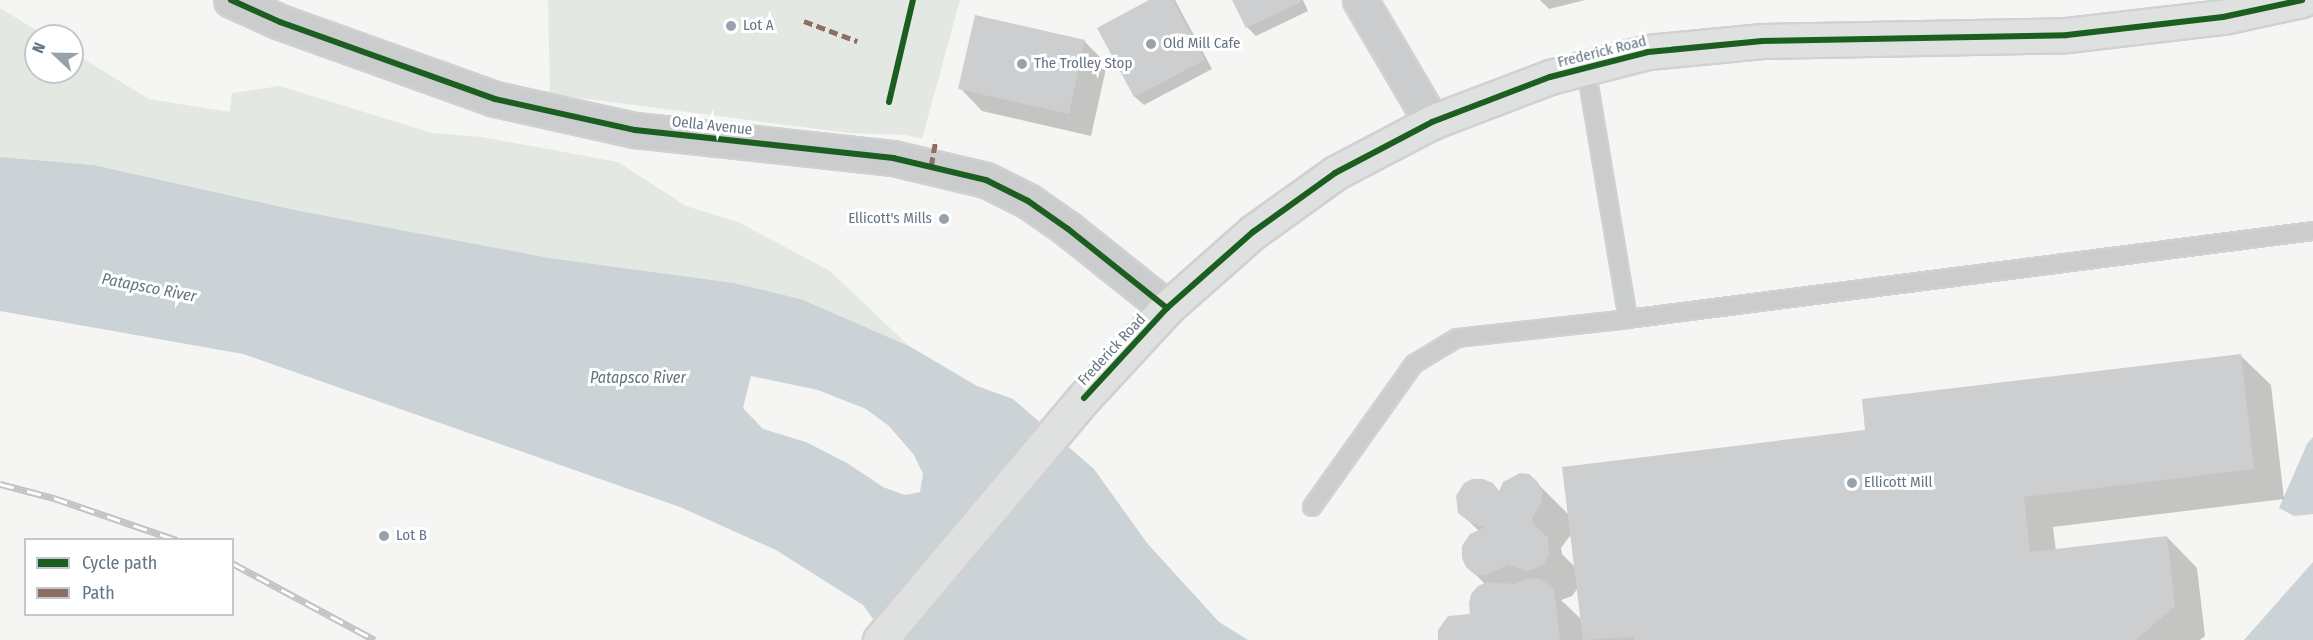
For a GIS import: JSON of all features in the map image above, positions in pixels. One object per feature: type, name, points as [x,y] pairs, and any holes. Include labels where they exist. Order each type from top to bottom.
[{"type":"main road","name":"Frederick Road","points":[[880,640],[1084,398],[1167,308],[1253,232],[1335,173],[1432,122],[1550,77],[1648,52],[1762,41],[2067,35],[2144,28],[2223,17],[2302,0]]},
{"type":"street","name":"Oella Avenue","points":[[231,0],[280,22],[495,99],[635,130],[893,158],[986,180],[1028,201],[1068,229],[1167,308]]},
{"type":"street","points":[[1360,0],[1432,122]]},
{"type":"lane","points":[[1586,68],[1628,319]]},
{"type":"lane","points":[[1312,507],[1414,364],[1457,338],[1628,319],[2313,231]]},
{"type":"shaded area","points":[[548,0],[960,0],[922,139],[905,135],[849,133],[550,94]]},
{"type":"shaded area","points":[[0,8],[26,24],[24,24],[24,84],[84,84],[84,59],[149,99],[230,112],[232,93],[280,86],[432,133],[482,137],[618,162],[686,206],[738,222],[830,271],[909,346],[801,299],[734,283],[550,258],[295,210],[94,165],[0,157]]},
{"type":"water","name":"Patapsco River","points":[[0,157],[94,165],[295,210],[550,258],[734,283],[801,299],[909,346],[977,386],[1013,399],[1094,469],[1147,543],[1219,622],[1248,640],[888,640],[863,605],[776,550],[680,507],[243,354],[0,311]],"holes":[[[751,376],[818,390],[866,409],[889,426],[914,455],[923,474],[920,492],[905,495],[883,487],[847,463],[806,442],[763,429],[743,408]]]},
{"type":"water","points":[[2313,437],[2313,514],[2294,516],[2279,508],[2307,444]]},
{"type":"water","points":[[2313,562],[2313,640],[2244,640]]},
{"type":"building","name":"Old Mill Cafe","points":[[1149,0],[1173,0],[1205,60],[1134,97],[1097,28]]},
{"type":"building","points":[[1232,0],[1300,0],[1301,2],[1246,28]]},
{"type":"building","name":"The Trolley Stop","points":[[975,15],[1085,40],[1069,114],[958,89]]},
{"type":"building","name":"Ellicott Mill","points":[[2241,354],[2254,469],[2024,497],[2030,552],[2167,536],[2175,606],[2136,640],[1634,640],[1633,637],[1583,640],[1562,467],[1865,430],[1862,399]]},
{"type":"building","points":[[1520,473],[1529,474],[1538,482],[1542,492],[1541,504],[1532,522],[1548,538],[1549,556],[1542,566],[1527,571],[1508,565],[1485,576],[1474,574],[1466,567],[1462,558],[1462,546],[1470,534],[1485,527],[1471,523],[1458,513],[1456,496],[1464,483],[1472,479],[1483,479],[1493,483],[1499,491],[1503,482]]},
{"type":"building","points":[[1529,578],[1541,579],[1554,590],[1560,640],[1438,640],[1438,630],[1448,616],[1470,614],[1471,594],[1478,586],[1487,582],[1515,584]]},
{"type":"railway","points":[[0,484],[54,498],[171,538]]},
{"type":"railway","points":[[234,564],[375,640]]},
{"type":"marked path","points":[[804,21],[857,41]]},
{"type":"marked path","points":[[931,166],[936,139]]},
{"type":"cycle path","points":[[231,0],[280,22],[495,99],[635,130],[893,158],[986,180],[1028,201],[1068,229],[1167,308]]},
{"type":"cycle path","points":[[889,102],[913,0]]},
{"type":"cycle path","points":[[1084,398],[1167,308],[1253,232],[1335,173],[1432,122],[1550,77],[1648,52],[1762,41],[2067,35],[2223,17],[2302,0]]},
{"type":"place","name":"Lot A","points":[[731,26]]},
{"type":"place","name":"Old Mill Cafe","points":[[1151,44]]},
{"type":"place","name":"The Trolley Stop","points":[[1022,64]]},
{"type":"place","name":"Ellicott's Mills","points":[[944,219]]},
{"type":"place","name":"Ellicott Mill","points":[[1852,483]]},
{"type":"place","name":"Lot B","points":[[384,536]]}]
